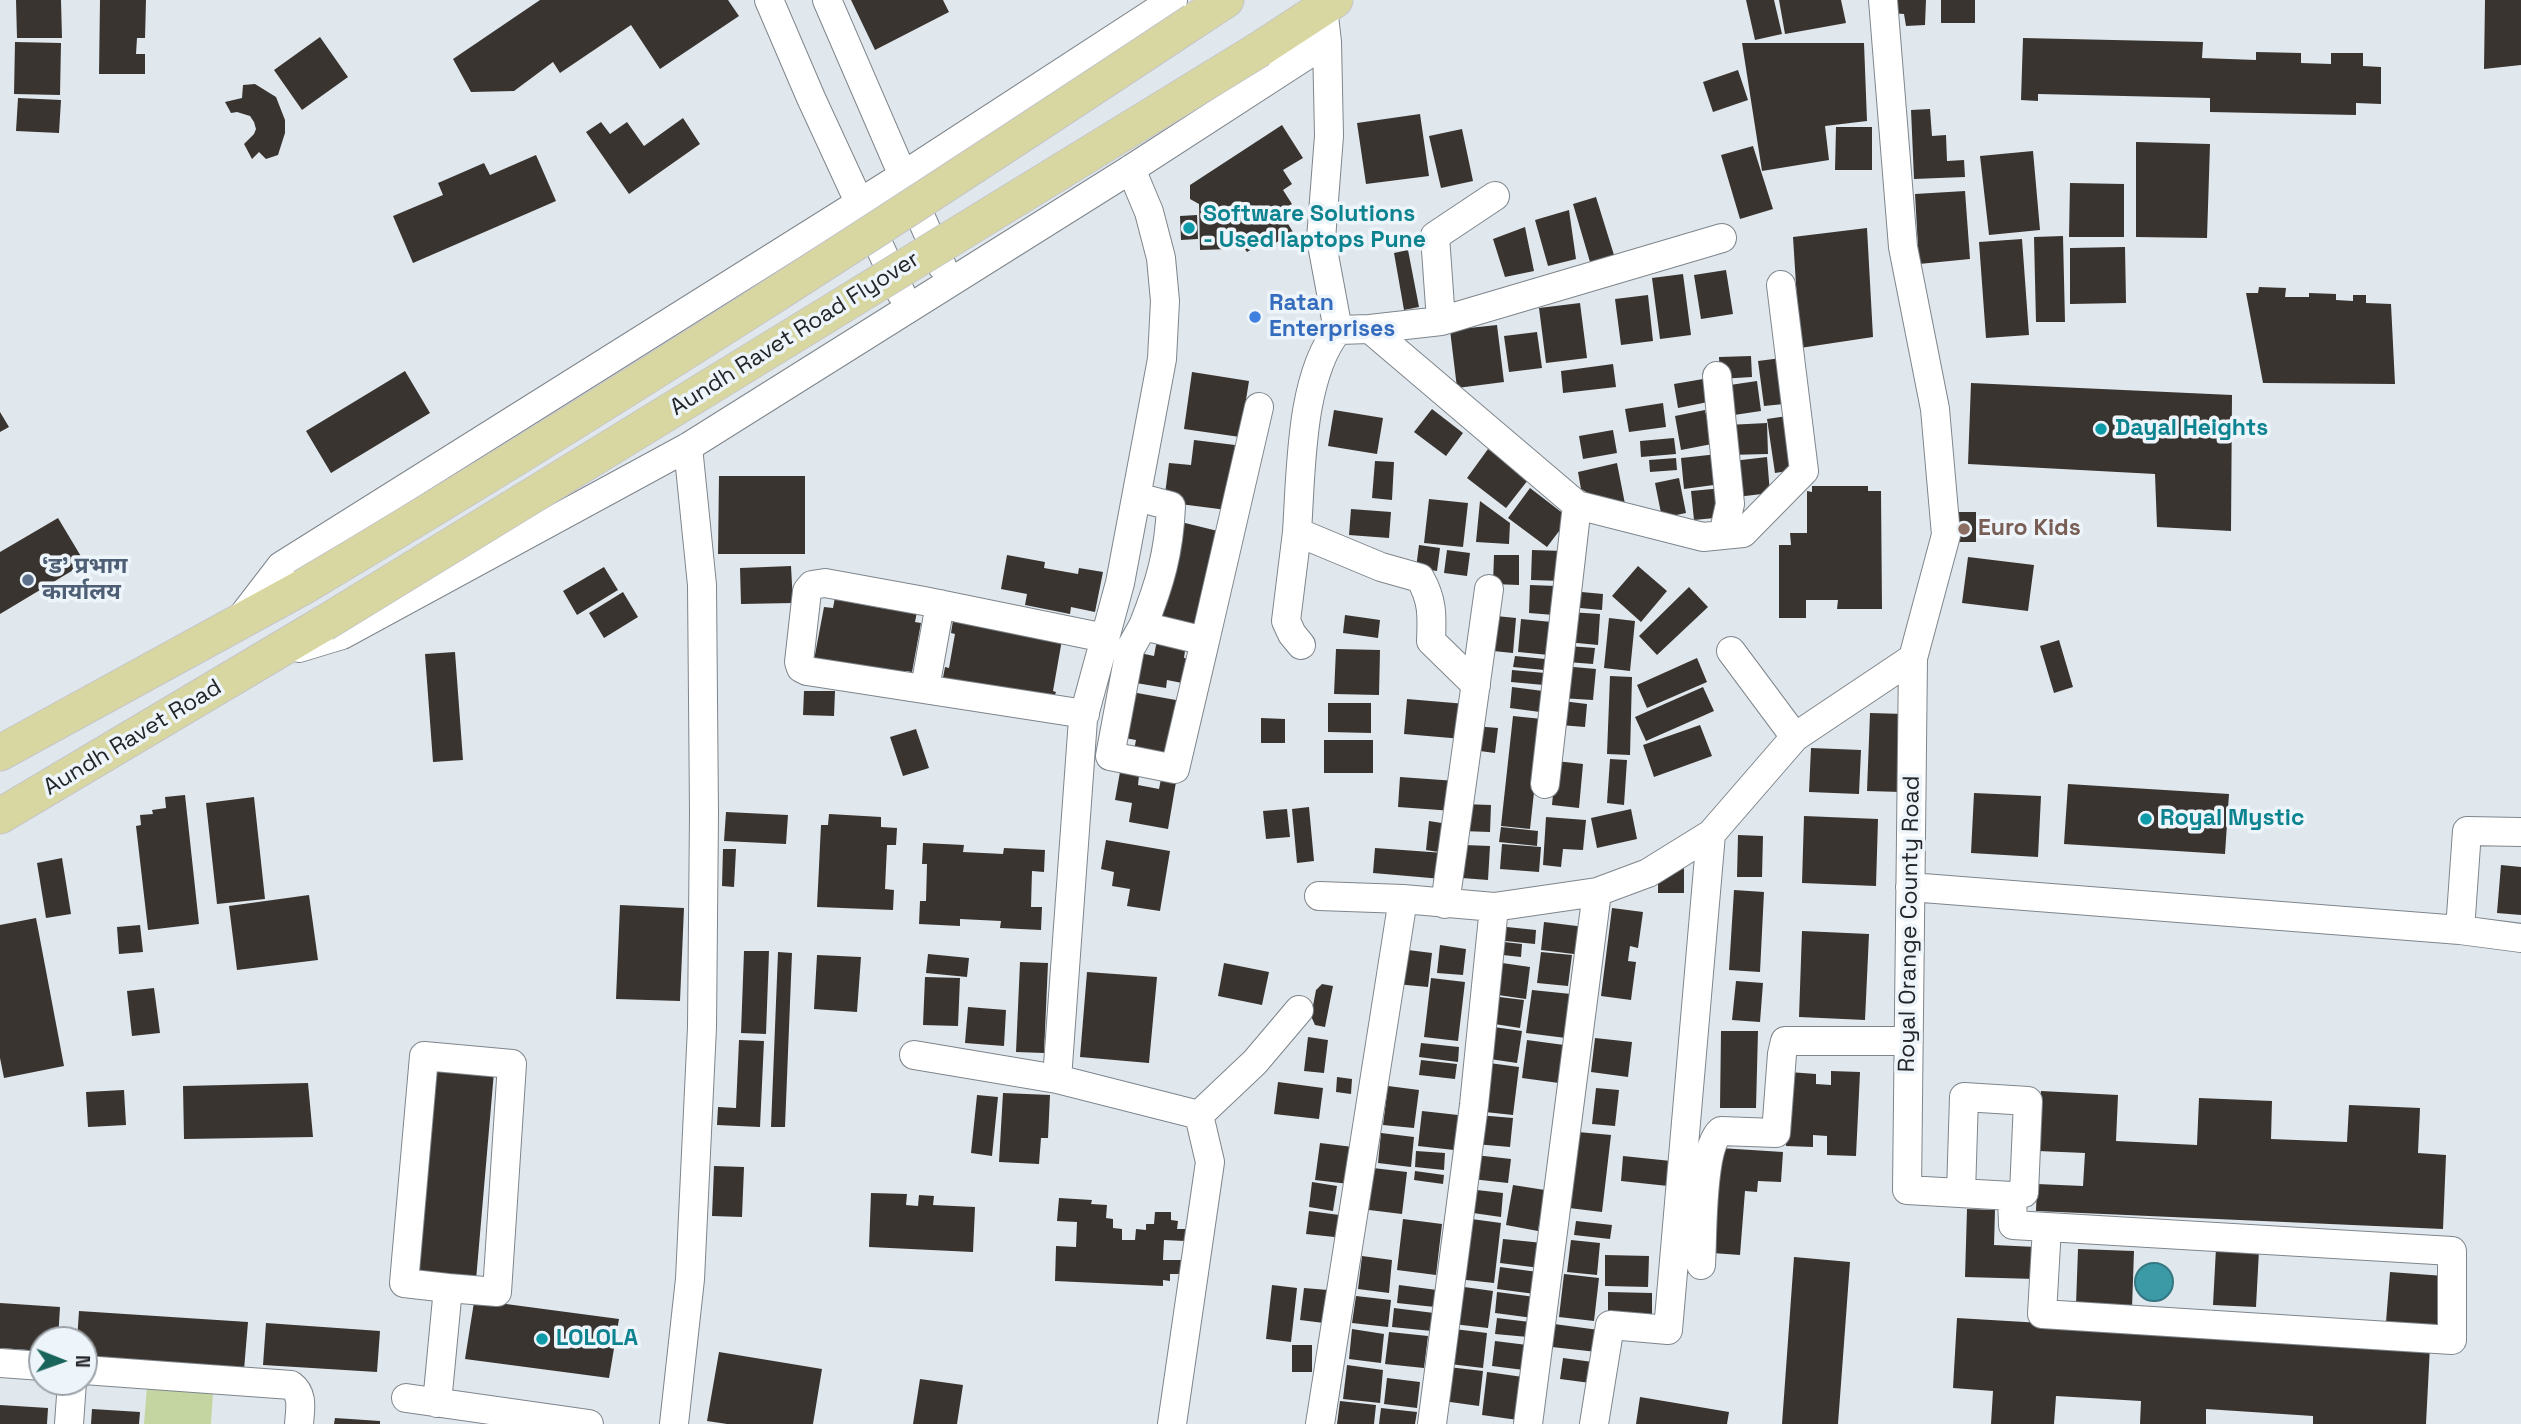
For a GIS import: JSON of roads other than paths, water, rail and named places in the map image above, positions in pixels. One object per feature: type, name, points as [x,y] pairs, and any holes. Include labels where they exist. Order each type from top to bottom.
[{"type":"main road","name":"Aundh Ravet Road Flyover","points":[[237,623],[446,502],[906,212],[1184,10],[1226,0]]},
{"type":"main road","name":"Aundh Ravet Road Flyover","points":[[265,659],[1260,49],[1329,4]]},
{"type":"main road","name":"Aundh Ravet Road","points":[[0,753],[237,623]]},
{"type":"main road","name":"Aundh Ravet Road","points":[[0,816],[265,659]]},
{"type":"street","points":[[769,0],[908,308]]},
{"type":"street","points":[[827,0],[948,282]]},
{"type":"street","name":"Royal Orange County Road","points":[[1883,0],[1903,247],[1935,410],[1946,535],[1913,658],[1907,1190],[1961,1193]]},
{"type":"street","points":[[1329,4],[1329,136],[1321,239],[1338,330]]},
{"type":"street","points":[[237,623],[281,566],[858,202],[1184,10]]},
{"type":"street","points":[[265,659],[342,635],[688,447],[1131,169],[1327,42]]},
{"type":"street","points":[[1057,1079],[1085,714],[1120,583],[1162,359],[1166,302],[1161,258],[1149,212],[1131,169]]},
{"type":"street","points":[[1441,321],[1436,236],[1495,196]]},
{"type":"street","points":[[1301,645],[1292,635],[1286,621],[1297,532],[1305,412],[1328,342],[1338,330],[1441,321],[1722,237]]},
{"type":"street","points":[[1370,329],[1577,505],[1703,537],[1743,533],[1804,471],[1781,285]]},
{"type":"street","points":[[1717,376],[1730,504],[1723,535]]},
{"type":"street","points":[[1137,497],[1171,506],[1170,541],[1166,563],[1143,626],[1130,649],[1110,756],[1175,769],[1259,407]]},
{"type":"street","points":[[674,1424],[690,1279],[702,1027],[702,585],[688,447]]},
{"type":"street","points":[[1545,784],[1577,505]]},
{"type":"street","points":[[1297,532],[1381,567],[1420,578],[1429,594],[1432,614],[1431,641],[1476,685]]},
{"type":"street","points":[[1085,714],[813,673],[801,668],[799,662],[807,591],[812,585],[825,583],[1105,638]]},
{"type":"street","points":[[1445,904],[1489,589]]},
{"type":"street","points":[[925,688],[940,604]]},
{"type":"street","points":[[1143,626],[1205,641]]},
{"type":"street","points":[[1731,651],[1795,737]]},
{"type":"street","points":[[1319,896],[1403,899],[1494,907],[1597,892],[1648,873],[1711,834],[1795,737],[1913,658]]},
{"type":"street","points":[[2460,930],[2467,831],[2521,832]]},
{"type":"street","points":[[1594,1424],[1610,1325],[1668,1330],[1711,834]]},
{"type":"street","points":[[1910,887],[2460,930],[2521,938]]},
{"type":"street","points":[[1528,1424],[1597,892]]},
{"type":"street","points":[[1320,1424],[1403,899]]},
{"type":"street","points":[[1432,1424],[1474,1105],[1494,907]]},
{"type":"street","points":[[1199,1115],[1255,1062],[1299,1010]]},
{"type":"street","points":[[1701,1265],[1706,1160],[1714,1137],[1721,1132],[1776,1133],[1785,1041],[1908,1041]]},
{"type":"street","points":[[914,1055],[1057,1079],[1199,1115]]},
{"type":"street","points":[[424,1056],[512,1063],[497,1292],[448,1288],[404,1283],[424,1056]]},
{"type":"street","points":[[1964,1097],[2028,1101],[2024,1193],[2012,1196],[1961,1193],[1964,1097]]},
{"type":"street","points":[[1171,1424],[1210,1162],[1199,1115]]},
{"type":"street","points":[[2012,1196],[2013,1225],[2047,1227],[2452,1251],[2452,1340],[2042,1314],[2047,1227]]},
{"type":"street","points":[[437,1403],[448,1288]]},
{"type":"street","points":[[0,1363],[28,1365]]},
{"type":"street","points":[[98,1371],[291,1385],[301,1399],[299,1424]]},
{"type":"street","points":[[69,1424],[71,1396]]},
{"type":"street","points":[[406,1398],[589,1424]]},
{"type":"water","points":[[2154,1263],[2168,1268],[2173,1282],[2168,1296],[2154,1301],[2140,1296],[2135,1282],[2140,1268]]},
{"type":"place","name":"Software Solutions - Used laptops Pune","points":[[1189,228]]},
{"type":"place","name":"Ratan Enterprises","points":[[1255,317]]},
{"type":"place","name":"Dayal Heights","points":[[2101,429]]},
{"type":"place","name":"Euro Kids","points":[[1964,529]]},
{"type":"place","name":"‘ड’ प्रभाग कार्यालय","points":[[28,580]]},
{"type":"place","name":"Royal Mystic","points":[[2146,819]]},
{"type":"place","name":"LOLOLA","points":[[542,1339]]}]
